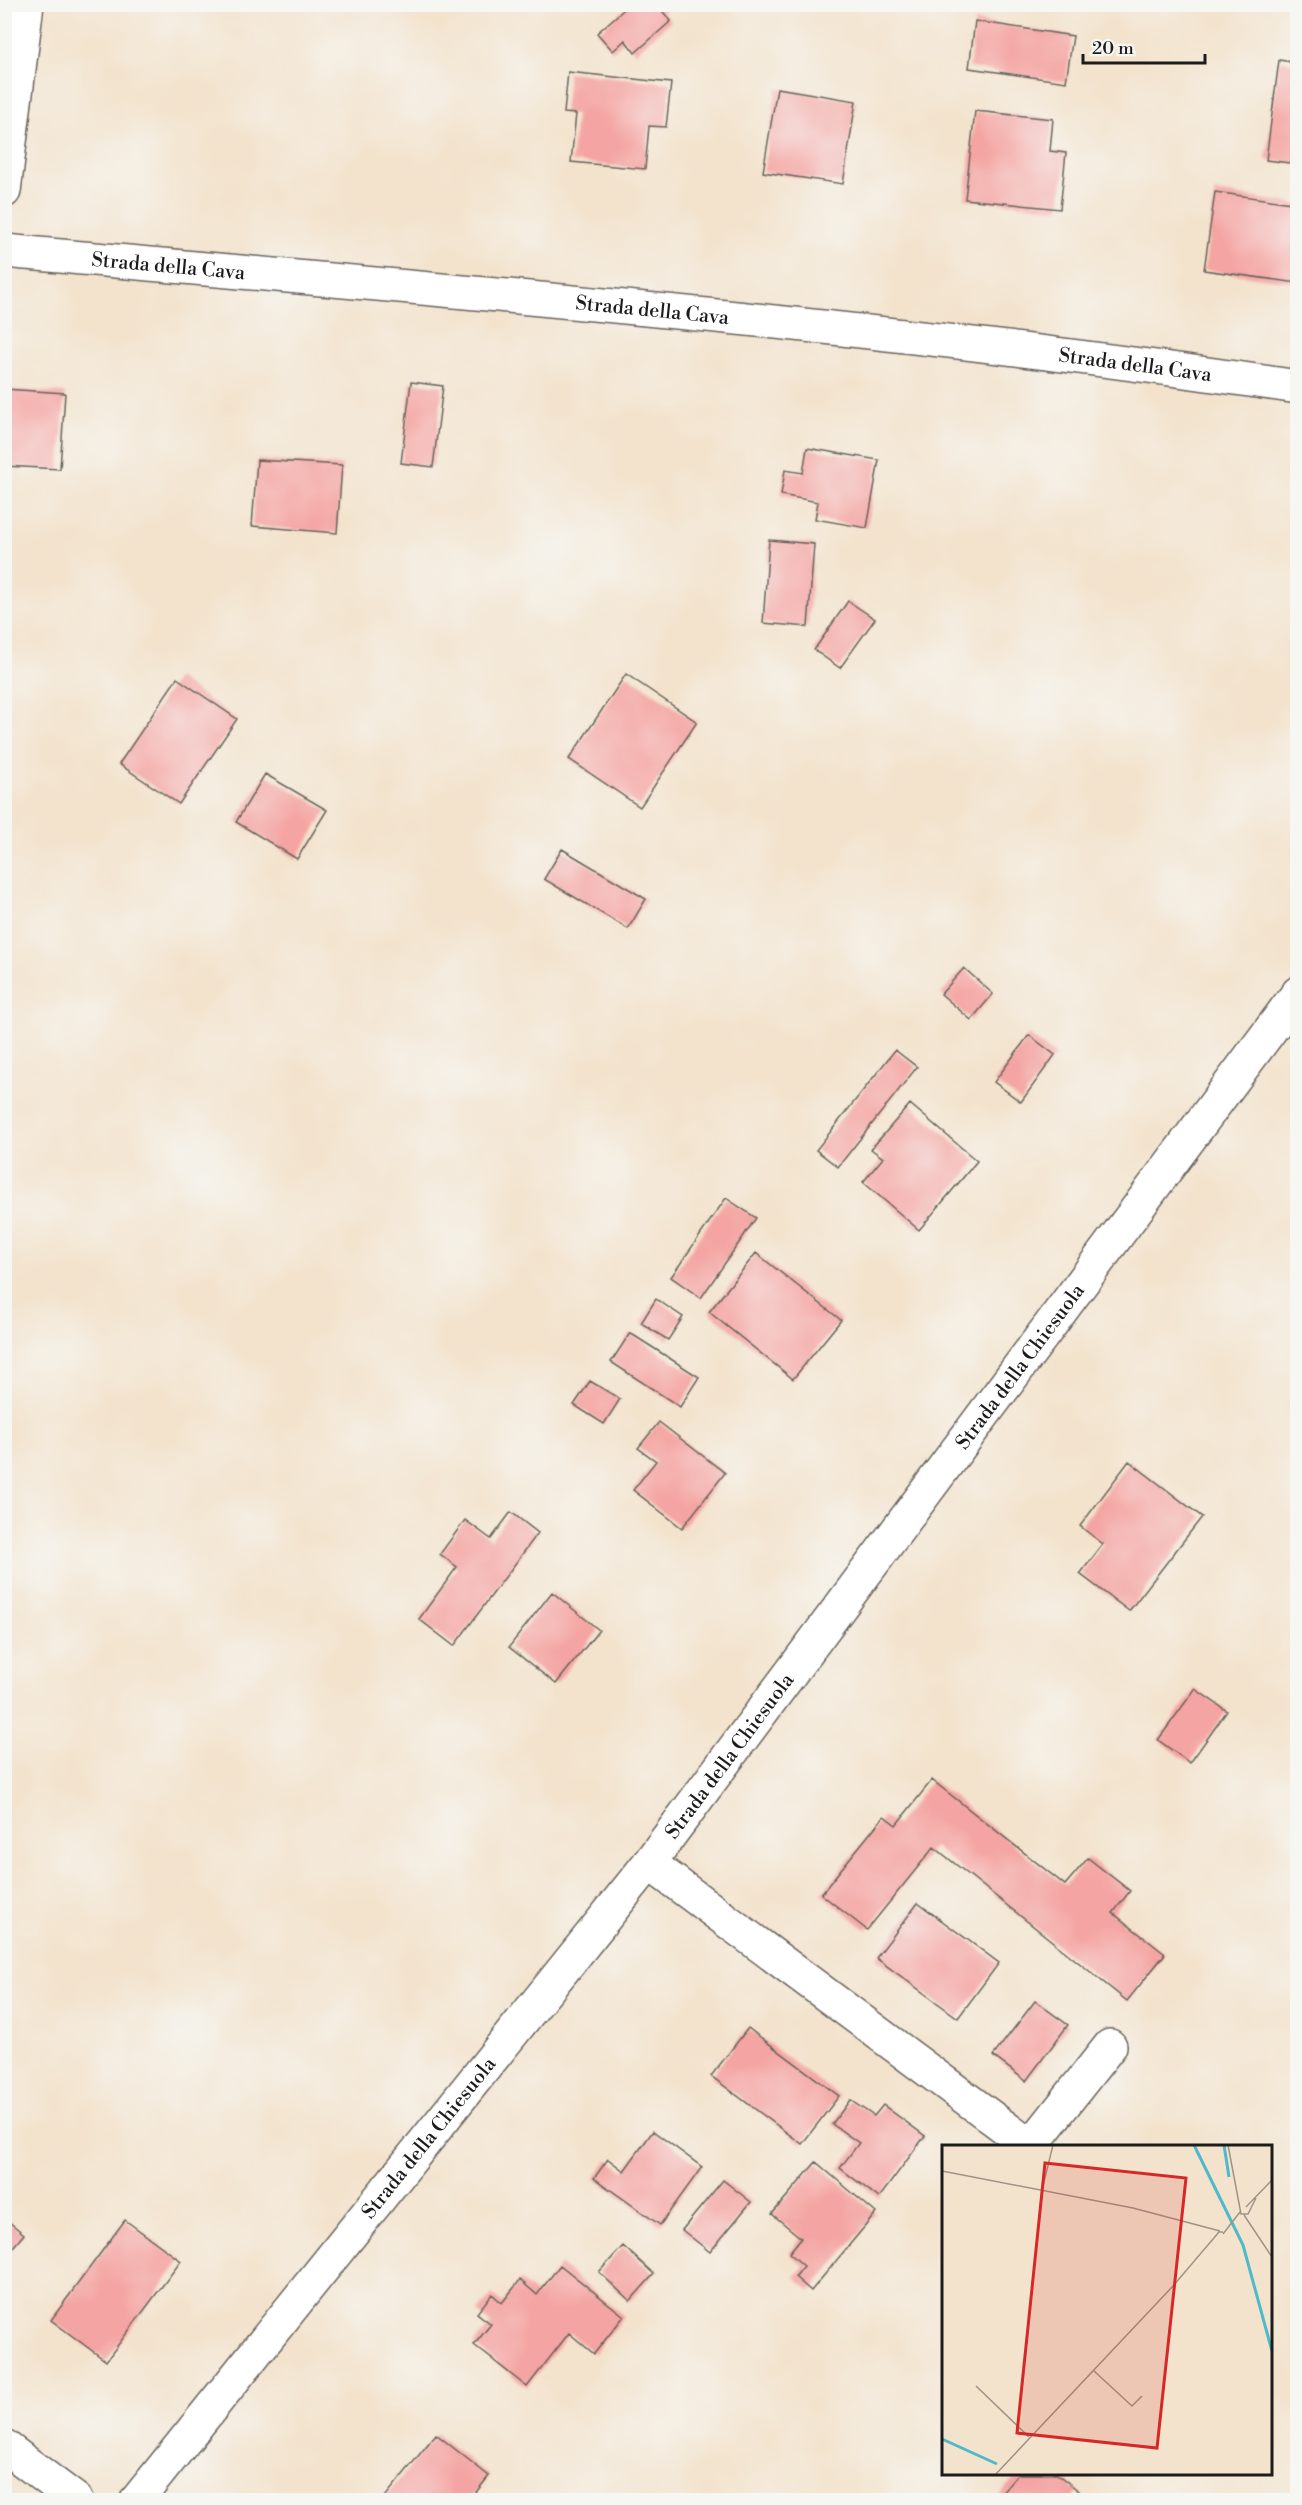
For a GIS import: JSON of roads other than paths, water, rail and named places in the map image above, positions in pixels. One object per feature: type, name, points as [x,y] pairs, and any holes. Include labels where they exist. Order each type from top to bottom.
[{"type":"street","points":[[4,191],[27,4]]},
{"type":"street","name":"Strada della Cava","points":[[4,251],[849,329],[1065,354],[1298,387]]},
{"type":"street","name":"Strada della Chiesuola","points":[[137,2500],[649,1863],[1298,993]]},
{"type":"street","points":[[649,1863],[1029,2145]]},
{"type":"street","points":[[1031,2145],[1110,2046]]},
{"type":"street","points":[[4,2446],[76,2500]]}]
